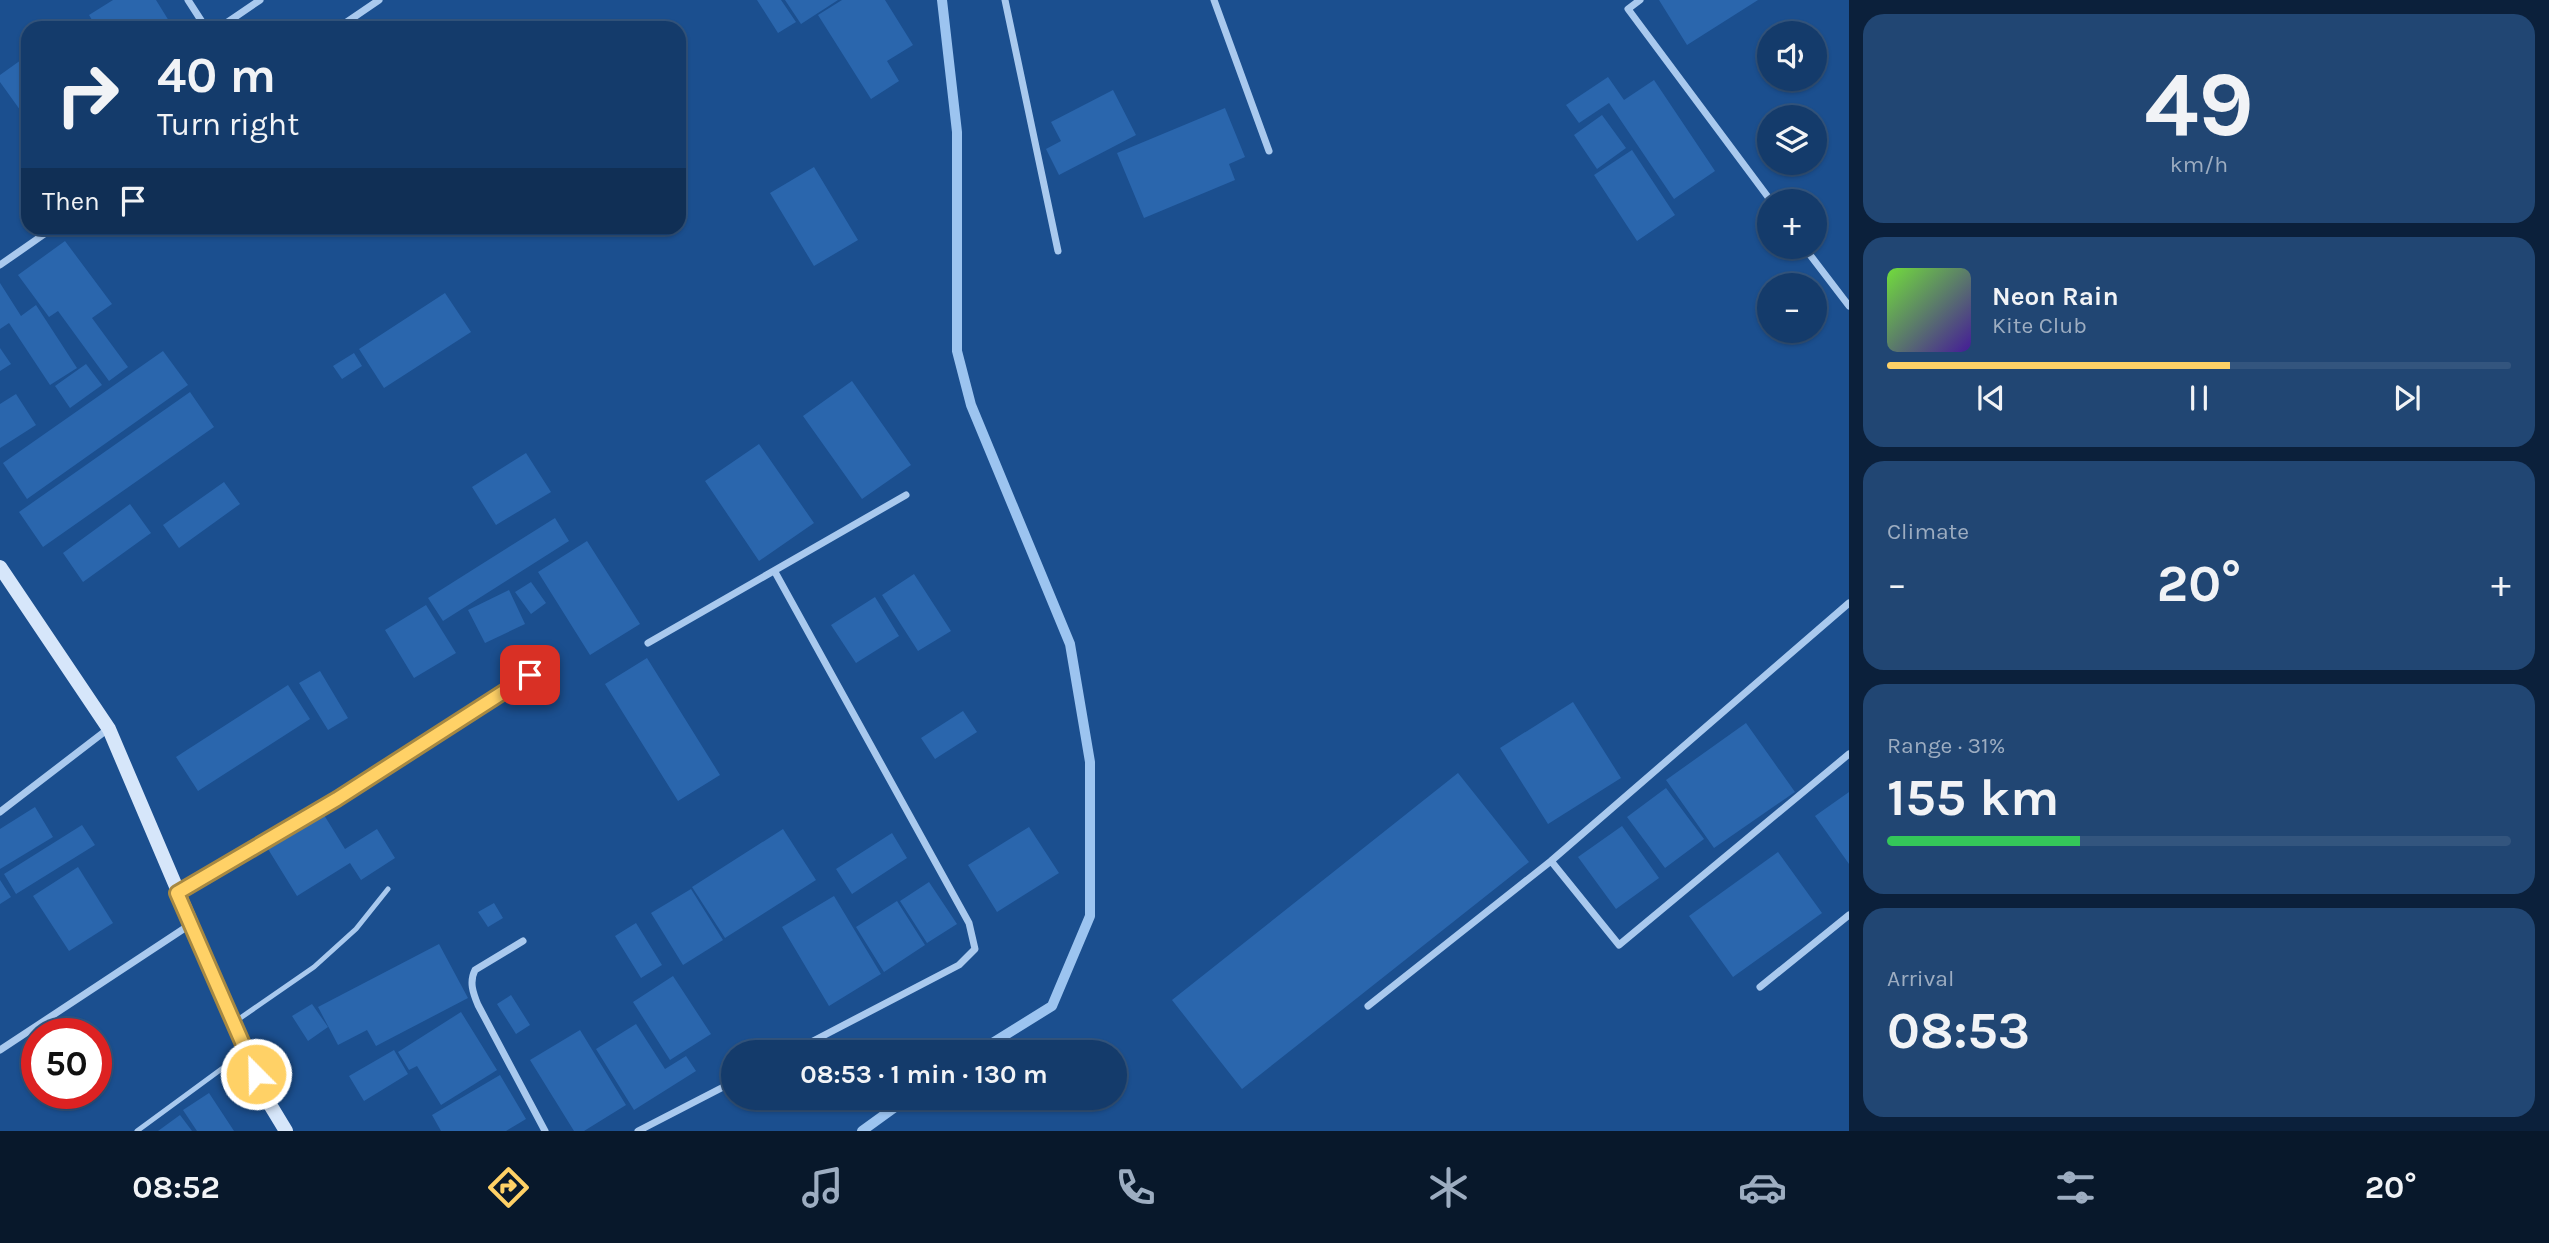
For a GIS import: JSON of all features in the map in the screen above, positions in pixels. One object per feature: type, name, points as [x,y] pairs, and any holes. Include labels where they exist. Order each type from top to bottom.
[{"type":"main road","points":[[0,567],[109,729],[266,1098],[286,1131]]},
{"type":"street","points":[[188,0],[202,21]]},
{"type":"street","points":[[229,21],[260,0]]},
{"type":"street","points":[[348,21],[379,0]]},
{"type":"street","points":[[1005,0],[1058,251]]},
{"type":"street","points":[[1214,0],[1269,151]]},
{"type":"street","points":[[1640,0],[1628,9],[1762,189]]},
{"type":"street","points":[[0,265],[43,235]]},
{"type":"street","points":[[1813,259],[1849,306]]},
{"type":"street","points":[[648,643],[906,495]]},
{"type":"street","points":[[775,572],[969,923],[975,949],[959,965],[815,1040]]},
{"type":"street","points":[[1368,1006],[1551,860],[1849,603]]},
{"type":"street","points":[[177,893],[337,799],[530,675]]},
{"type":"street","points":[[0,812],[109,729]]},
{"type":"street","points":[[1551,860],[1619,945],[1849,754]]},
{"type":"street","points":[[1760,987],[1849,915]]},
{"type":"street","points":[[0,1050],[191,925]]},
{"type":"street","points":[[523,941],[475,970],[472,986],[478,1005],[545,1131]]},
{"type":"street","points":[[638,1131],[721,1088]]},
{"type":"lane","points":[[234,1023],[314,967],[356,929],[388,889]]},
{"type":"lane","points":[[137,1131],[246,1051]]},
{"type":"building","points":[[113,0],[156,0],[169,21],[93,21],[89,15]]},
{"type":"building","points":[[757,0],[781,0],[796,22],[778,33]]},
{"type":"building","points":[[785,0],[838,0],[801,24]]},
{"type":"building","points":[[842,0],[885,0],[913,45],[887,61],[899,81],[871,99],[818,15]]},
{"type":"building","points":[[1659,0],[1758,0],[1687,45]]},
{"type":"building","points":[[21,60],[21,111],[0,82],[0,75]]},
{"type":"building","points":[[1608,77],[1624,100],[1654,80],[1715,171],[1674,199],[1609,103],[1579,123],[1566,105]]},
{"type":"building","points":[[1113,90],[1136,135],[1059,175],[1046,149],[1061,141],[1051,122]]},
{"type":"building","points":[[1225,108],[1245,157],[1229,164],[1235,180],[1144,218],[1117,153]]},
{"type":"building","points":[[1602,115],[1626,148],[1597,169],[1574,135]]},
{"type":"building","points":[[1632,150],[1675,215],[1637,241],[1594,175]]},
{"type":"building","points":[[814,167],[858,240],[814,266],[770,193]]},
{"type":"building","points":[[65,241],[112,304],[92,318],[128,367],[109,381],[58,311],[49,317],[18,275]]},
{"type":"building","points":[[0,283],[21,316],[36,305],[77,368],[50,385],[9,323],[0,329]]},
{"type":"building","points":[[445,293],[471,332],[384,388],[359,349]]},
{"type":"building","points":[[0,348],[11,364],[0,371]]},
{"type":"building","points":[[163,351],[188,385],[27,499],[3,463]]},
{"type":"building","points":[[354,353],[362,366],[342,379],[333,366]]},
{"type":"building","points":[[86,364],[102,385],[70,408],[55,386]]},
{"type":"building","points":[[852,381],[911,465],[862,499],[803,416]]},
{"type":"building","points":[[190,392],[214,427],[43,547],[19,512]]},
{"type":"building","points":[[16,394],[36,425],[0,448],[0,404]]},
{"type":"building","points":[[759,444],[814,523],[759,561],[705,481]]},
{"type":"building","points":[[526,453],[551,492],[496,525],[472,487]]},
{"type":"building","points":[[224,482],[240,504],[179,548],[163,525]]},
{"type":"building","points":[[130,504],[151,533],[83,582],[63,553]]},
{"type":"building","points":[[555,518],[569,541],[443,621],[428,598]]},
{"type":"building","points":[[587,541],[640,624],[590,655],[538,572]]},
{"type":"building","points":[[914,574],[951,631],[918,651],[882,595]]},
{"type":"building","points":[[531,582],[546,603],[531,614],[515,592]]},
{"type":"building","points":[[509,590],[525,624],[485,643],[468,610]]},
{"type":"building","points":[[875,597],[899,636],[856,663],[831,625]]},
{"type":"building","points":[[426,605],[456,653],[414,678],[385,630]]},
{"type":"building","points":[[647,658],[720,775],[678,801],[605,684]]},
{"type":"building","points":[[320,671],[348,718],[328,730],[299,683]]},
{"type":"building","points":[[288,685],[310,719],[198,791],[176,757]]},
{"type":"building","points":[[1573,702],[1621,778],[1548,824],[1500,748]]},
{"type":"building","points":[[963,711],[977,732],[935,759],[921,738]]},
{"type":"building","points":[[1746,723],[1795,792],[1714,848],[1666,780]]},
{"type":"building","points":[[1458,773],[1529,862],[1242,1089],[1172,1000]]},
{"type":"building","points":[[1666,788],[1704,839],[1665,868],[1627,817]]},
{"type":"building","points":[[1849,792],[1849,864],[1815,816]]},
{"type":"building","points":[[35,807],[53,837],[0,869],[0,829]]},
{"type":"building","points":[[324,815],[345,849],[377,829],[395,858],[361,880],[350,863],[297,896],[268,849]]},
{"type":"building","points":[[82,825],[95,845],[16,894],[4,874]]},
{"type":"building","points":[[1622,826],[1659,878],[1616,909],[1578,857]]},
{"type":"building","points":[[1029,827],[1059,873],[997,912],[968,865]]},
{"type":"building","points":[[783,829],[816,880],[725,938],[692,887]]},
{"type":"building","points":[[892,833],[907,858],[852,894],[836,869]]},
{"type":"building","points":[[1778,852],[1822,913],[1733,977],[1689,916]]},
{"type":"building","points":[[78,867],[113,923],[69,951],[33,896]]},
{"type":"building","points":[[0,880],[11,897],[0,904]]},
{"type":"building","points":[[929,882],[957,924],[927,943],[900,901]]},
{"type":"building","points":[[691,889],[723,940],[683,965],[651,913]]},
{"type":"building","points":[[834,896],[881,974],[829,1006],[782,927]]},
{"type":"building","points":[[897,901],[925,945],[884,972],[856,927]]},
{"type":"building","points":[[494,903],[503,918],[488,927],[478,912]]},
{"type":"building","points":[[636,923],[662,965],[641,978],[615,936]]},
{"type":"building","points":[[439,944],[468,998],[376,1046],[367,1030],[338,1045],[318,1007]]},
{"type":"building","points":[[673,976],[711,1034],[670,1060],[633,1002]]},
{"type":"building","points":[[511,995],[530,1025],[516,1034],[497,1004]]},
{"type":"building","points":[[312,1004],[328,1027],[308,1041],[292,1016]]},
{"type":"building","points":[[461,1012],[497,1070],[441,1105],[417,1066],[409,1070],[398,1052]]},
{"type":"building","points":[[636,1024],[665,1069],[686,1056],[696,1071],[634,1110],[596,1049]]},
{"type":"building","points":[[580,1030],[626,1105],[584,1131],[574,1131],[530,1060]]},
{"type":"building","points":[[394,1050],[408,1074],[364,1101],[349,1076]]},
{"type":"building","points":[[500,1075],[526,1119],[506,1131],[441,1131],[432,1115]]},
{"type":"building","points":[[209,1093],[234,1131],[197,1131],[183,1110]]},
{"type":"building","points":[[180,1115],[192,1131],[158,1131]]},
{"type":"waterway","points":[[942,0],[957,132],[957,351],[971,405],[1070,644],[1090,762],[1090,916],[1052,1006],[997,1040]]},
{"type":"waterway","points":[[862,1131],[891,1110]]},
{"type":"route","points":[[256,1074],[177,893],[337,799],[530,675]]}]
